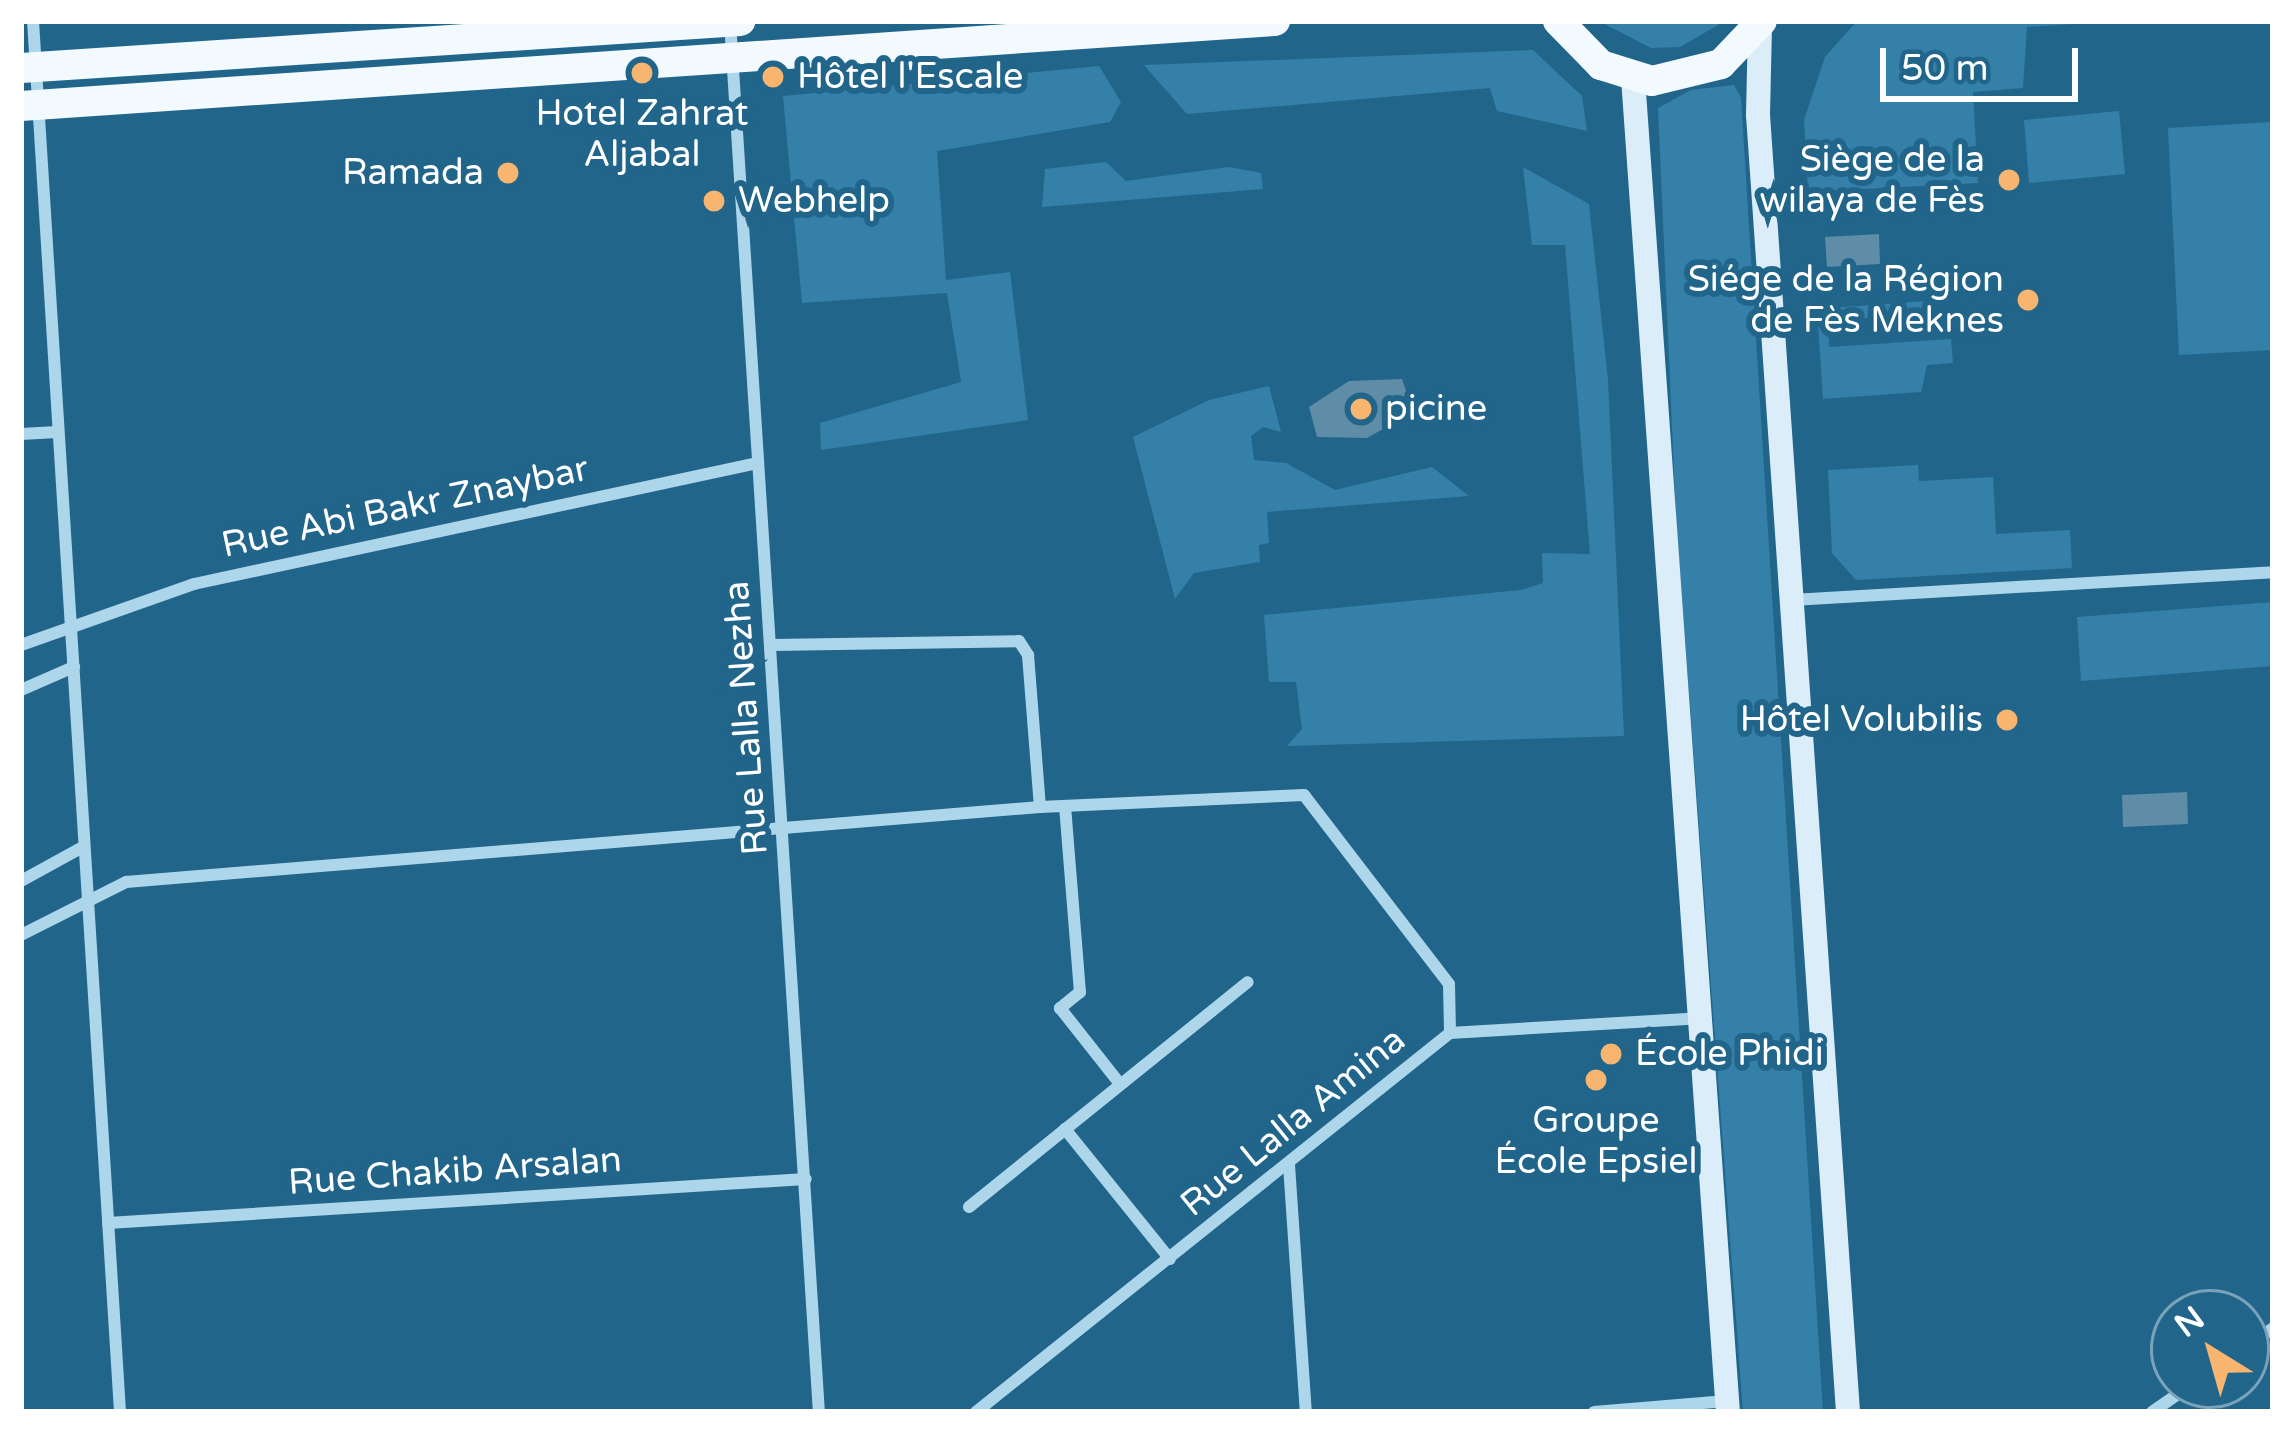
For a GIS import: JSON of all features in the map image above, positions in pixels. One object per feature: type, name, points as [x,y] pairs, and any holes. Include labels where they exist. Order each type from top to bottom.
[{"type":"main road","points":[[28,68],[740,21]]},
{"type":"main road","points":[[29,105],[1276,21]]},
{"type":"main road","points":[[1558,21],[1587,56],[1634,78],[1705,72],[1761,23]]},
{"type":"main road","points":[[1761,23],[1757,115],[1848,1412]]},
{"type":"main road","points":[[1634,78],[1727,1406]]},
{"type":"street","points":[[33,21],[29,105],[74,668],[81,848],[120,1412]]},
{"type":"street","name":"Rue Lalla Nezha","points":[[730,21],[819,1412]]},
{"type":"street","points":[[21,434],[57,432]]},
{"type":"street","name":"Rue Abi Bakr Znaybar","points":[[21,645],[70,624],[325,553],[758,464]]},
{"type":"street","points":[[1792,600],[2273,572]]},
{"type":"street","points":[[772,645],[1019,641],[1028,656],[1040,807]]},
{"type":"street","points":[[21,690],[74,668]]},
{"type":"street","points":[[21,935],[126,882],[1040,807],[1304,796],[1449,984],[1450,1033]]},
{"type":"street","points":[[1065,806],[1079,992],[1060,1008],[1120,1084]]},
{"type":"street","points":[[21,881],[81,848]]},
{"type":"street","points":[[969,1207],[1248,982]]},
{"type":"street","name":"Rue Lalla Amina","points":[[976,1412],[1450,1033],[1700,1018]]},
{"type":"street","points":[[1065,1129],[1170,1259]]},
{"type":"street","points":[[1289,1165],[1306,1412]]},
{"type":"street","name":"Rue Chakib Arsalan","points":[[108,1223],[806,1179]]},
{"type":"street","points":[[1594,1412],[1727,1406]]},
{"type":"shaded area","points":[[1599,21],[1725,21],[1680,47],[1651,48]]},
{"type":"shaded area","points":[[1857,21],[2119,21],[2027,27],[2023,88],[1973,92],[1978,183],[1808,192],[1804,120],[1825,57]]},
{"type":"shaded area","points":[[1533,50],[1582,96],[1587,131],[1497,111],[1490,88],[1187,114],[1144,65]]},
{"type":"shaded area","points":[[1099,66],[1121,102],[1110,122],[937,151],[946,280],[1010,272],[1028,420],[821,450],[820,423],[961,382],[947,293],[802,303],[783,96]]},
{"type":"shaded area","points":[[1734,85],[1741,98],[1823,1412],[1743,1412],[1676,518],[1658,108],[1691,90]]},
{"type":"shaded area","points":[[2119,111],[2125,174],[2029,183],[2024,120]]},
{"type":"shaded area","points":[[2273,122],[2273,350],[2179,355],[2168,128]]},
{"type":"shaded area","points":[[1106,162],[1126,181],[1229,167],[1261,173],[1263,189],[1042,207],[1045,169]]},
{"type":"shaded area","points":[[1523,167],[1589,204],[1608,380],[1624,736],[1287,746],[1302,729],[1296,682],[1269,682],[1264,615],[1521,590],[1543,583],[1542,553],[1590,554],[1565,245],[1532,245]]},
{"type":"shaded area","points":[[1879,234],[1880,264],[1827,267],[1825,237]]},
{"type":"shaded area","points":[[1927,301],[1928,313],[1828,321],[1829,347],[1951,339],[1953,363],[1927,365],[1921,392],[1823,399],[1817,309]]},
{"type":"shaded area","name":"picine","points":[[1402,379],[1413,412],[1367,438],[1317,437],[1309,407],[1349,381]]},
{"type":"shaded area","points":[[1269,386],[1281,432],[1263,427],[1251,436],[1254,460],[1286,463],[1335,490],[1432,467],[1469,496],[1267,512],[1269,543],[1259,545],[1260,562],[1194,573],[1175,599],[1133,437],[1209,400]]},
{"type":"shaded area","points":[[1918,465],[1919,481],[1993,477],[1996,534],[2070,530],[2072,568],[1856,580],[1832,553],[1828,470]]},
{"type":"shaded area","points":[[2273,602],[2273,666],[2081,681],[2077,617]]},
{"type":"shaded area","points":[[2187,792],[2188,824],[2123,827],[2122,795]]},
{"type":"place","name":"Hotel Zahrat Aljabal","points":[[642,73]]},
{"type":"place","name":"Hôtel l'Escale","points":[[773,77]]},
{"type":"place","name":"Ramada","points":[[508,173]]},
{"type":"place","name":"Siège de la wilaya de Fès","points":[[2009,180]]},
{"type":"place","name":"Webhelp","points":[[714,201]]},
{"type":"place","name":"Siége de la Région de Fès Meknes","points":[[2028,300]]},
{"type":"place","name":"picine","points":[[1361,409]]},
{"type":"place","name":"Hôtel Volubilis","points":[[2007,720]]},
{"type":"place","name":"École Phidi","points":[[1611,1054]]},
{"type":"place","name":"Groupe École Epsiel","points":[[1596,1080]]}]
